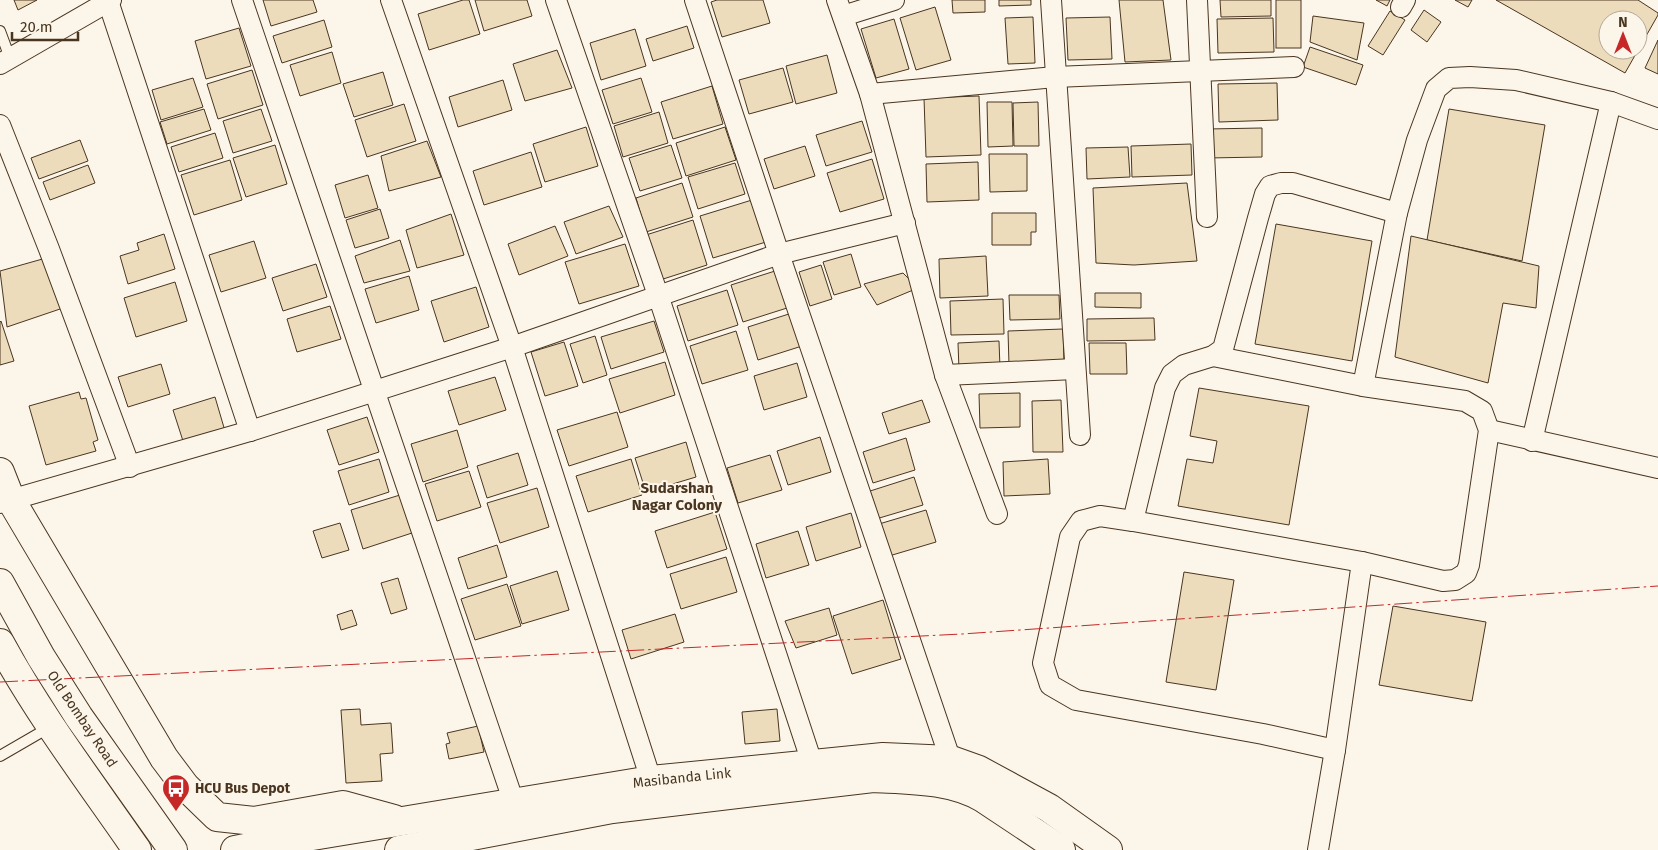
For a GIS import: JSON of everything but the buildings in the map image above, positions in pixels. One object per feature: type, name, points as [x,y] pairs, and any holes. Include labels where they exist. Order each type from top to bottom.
[{"type":"main road","points":[[0,472],[6,501],[164,758],[184,786],[217,817],[254,821],[343,805],[403,821]]},
{"type":"main road","name":"Old Bombay Road","points":[[0,583],[41,657],[79,717],[173,850]]},
{"type":"main road","name":"Old Bombay Road","points":[[0,644],[51,727],[137,850]]},
{"type":"main road","name":"Masibanda Link","points":[[235,850],[651,780],[883,757],[951,760],[979,770],[1049,808],[1108,850]]},
{"type":"main road","points":[[408,849],[612,809],[874,778],[916,780],[970,790],[1061,850],[1077,828]]},
{"type":"street","points":[[242,0],[514,803]]},
{"type":"street","points":[[391,0],[512,346],[651,780]]},
{"type":"street","points":[[556,0],[658,295],[812,763]]},
{"type":"street","points":[[695,0],[960,788]]},
{"type":"street","points":[[894,0],[840,8],[870,94],[945,375],[997,514]]},
{"type":"street","points":[[1051,0],[1080,436]]},
{"type":"street","points":[[1197,0],[1207,217]]},
{"type":"street","points":[[5,61],[110,1],[250,431]]},
{"type":"street","points":[[870,94],[1056,77],[1294,67]]},
{"type":"street","points":[[1363,386],[1397,213],[1417,140],[1436,88],[1449,78],[1470,77],[1516,80],[1611,102],[1658,118]]},
{"type":"street","points":[[1532,441],[1611,102]]},
{"type":"street","points":[[0,124],[49,249],[130,467]]},
{"type":"street","points":[[1133,521],[1165,388],[1172,374],[1184,365],[1214,356],[1223,349],[1260,210],[1265,194],[1270,186],[1280,183],[1293,183],[1397,213]]},
{"type":"street","points":[[6,501],[130,467],[250,431],[512,346],[779,254],[905,223]]},
{"type":"street","points":[[1214,356],[1363,386],[1465,401],[1482,411],[1489,430],[1469,565],[1466,573],[1455,580],[1443,581],[1362,562],[1100,516],[1081,521],[1070,537],[1043,663],[1050,685],[1076,700],[1263,734],[1335,750]]},
{"type":"street","points":[[945,375],[1075,369]]},
{"type":"street","points":[[1489,430],[1658,468]]},
{"type":"street","points":[[1318,850],[1335,750],[1362,562]]},
{"type":"lane","points":[[0,31],[5,61]]},
{"type":"lane","points":[[0,756],[51,727]]},
{"type":"power","points":[[0,682],[962,634],[1658,586]]},
{"type":"place","name":"HCU Bus Depot","points":[[176,812]]},
{"type":"district","name":"Sudarshan Nagar Colony","points":[[677,496]]}]
